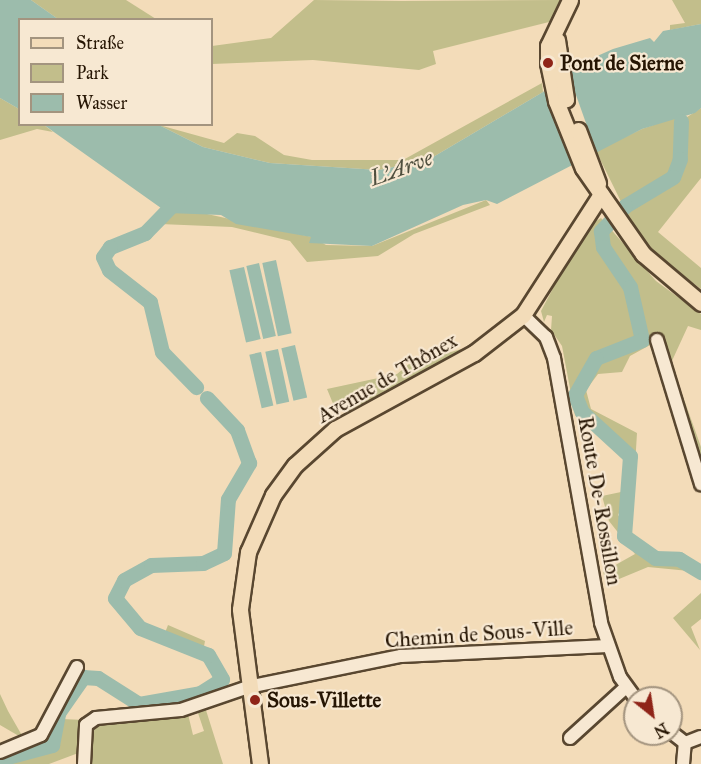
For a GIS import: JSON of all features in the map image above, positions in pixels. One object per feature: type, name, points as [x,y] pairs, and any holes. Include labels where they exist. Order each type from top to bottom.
[{"type":"main road","points":[[570,0],[555,37],[567,116],[588,166],[603,198],[643,254],[701,303]]},
{"type":"main road","name":"Avenue de Thônex","points":[[260,764],[248,687],[240,609],[245,566],[259,522],[287,474],[335,429],[474,352],[523,315],[603,198]]},
{"type":"street","name":"Route De-Rossillon","points":[[523,315],[546,337],[554,358],[608,646],[626,686]]},
{"type":"street","points":[[657,340],[701,484]]},
{"type":"street","name":"Chemin de Sous-Ville","points":[[84,764],[89,721],[181,710],[248,687],[400,656],[608,646]]},
{"type":"street","points":[[0,752],[41,735],[77,667]]},
{"type":"street","points":[[570,738],[623,690]]},
{"type":"street","points":[[683,764],[685,743],[701,737]]},
{"type":"green space","points":[[31,0],[126,0],[154,18],[57,18]]},
{"type":"green space","points":[[314,0],[561,0],[553,21],[433,51],[436,64],[419,70],[313,60],[213,64],[213,46],[271,38]]},
{"type":"green space","points":[[672,0],[701,0],[701,24],[670,30],[670,25],[685,23]]},
{"type":"green space","points":[[542,83],[543,92],[428,160],[379,170],[270,163],[203,147],[161,126],[224,143],[237,133],[255,136],[284,155],[312,160],[403,160]]},
{"type":"green space","points":[[0,98],[18,108],[18,126],[45,126],[53,132],[37,129],[0,140]]},
{"type":"green space","points":[[701,108],[701,178],[658,232],[701,268],[701,289],[657,255],[633,226],[596,151],[642,129],[676,117],[681,121]]},
{"type":"green space","points":[[486,200],[490,205],[414,234],[378,256],[307,262],[290,241],[232,227],[160,224],[168,213],[198,212],[312,237],[326,245],[372,246]]},
{"type":"green space","points":[[601,218],[656,281],[701,314],[701,330],[688,326],[671,363],[701,447],[701,470],[661,339],[630,356],[622,372],[598,374],[586,390],[591,409],[637,433],[634,482],[618,515],[642,547],[692,561],[689,571],[648,567],[607,584],[603,572],[635,554],[609,521],[602,496],[621,492],[625,462],[605,434],[575,415],[562,346],[551,330],[552,316],[547,315],[544,322],[541,311],[585,228]]},
{"type":"green space","points":[[465,348],[349,411],[334,406],[327,389],[397,374],[409,364]]},
{"type":"green space","points":[[701,593],[701,619],[691,627],[700,650],[673,618]]},
{"type":"green space","points":[[168,625],[205,641],[203,652],[163,638]]},
{"type":"green space","points":[[0,694],[8,711],[24,739],[0,725]]},
{"type":"green space","points":[[205,707],[223,764],[88,764],[93,724],[188,714],[193,735],[204,731],[197,710]]},
{"type":"green space","points":[[61,719],[85,720],[81,752],[49,764],[0,764],[47,753],[59,742]]},
{"type":"water","points":[[0,0],[31,0],[57,18],[18,18],[18,108],[0,98]]},
{"type":"water","name":"L'Arve","points":[[701,24],[701,108],[695,113],[642,129],[497,204],[486,200],[463,205],[372,246],[309,243],[311,237],[236,224],[221,215],[168,213],[45,126],[161,126],[203,147],[270,163],[379,170],[428,160],[543,92],[568,69],[613,49],[650,38],[654,42],[663,31]]},
{"type":"water","points":[[276,260],[292,333],[278,336],[262,263]]},
{"type":"water","points":[[259,263],[276,336],[263,339],[246,266]]},
{"type":"water","points":[[244,267],[261,339],[246,342],[229,270]]},
{"type":"water","points":[[295,345],[307,398],[294,401],[281,348]]},
{"type":"water","points":[[278,349],[289,402],[277,405],[265,352]]},
{"type":"water","points":[[261,352],[273,406],[262,408],[249,355]]},
{"type":"pier","name":"Pont de Sierne","points":[[566,67],[597,154],[574,166],[543,88]]},
{"type":"waterway","points":[[681,121],[680,159],[673,177],[625,206],[601,231],[603,247],[630,287],[642,340],[596,358],[575,395],[582,412],[630,456],[624,536],[655,558],[679,559],[701,572]]},
{"type":"waterway","points":[[179,198],[145,233],[110,247],[103,257],[109,270],[150,302],[162,352],[196,387]]},
{"type":"waterway","points":[[0,759],[52,745],[58,713],[83,677],[98,678],[139,704],[200,693],[222,679],[208,655],[140,628],[115,598],[124,580],[151,565],[203,563],[224,553],[228,499],[249,463],[237,430],[207,398]]},
{"type":"place","name":"Pont de Sierne","points":[[548,63]]},
{"type":"place","name":"Sous-Villette","points":[[255,700]]}]
